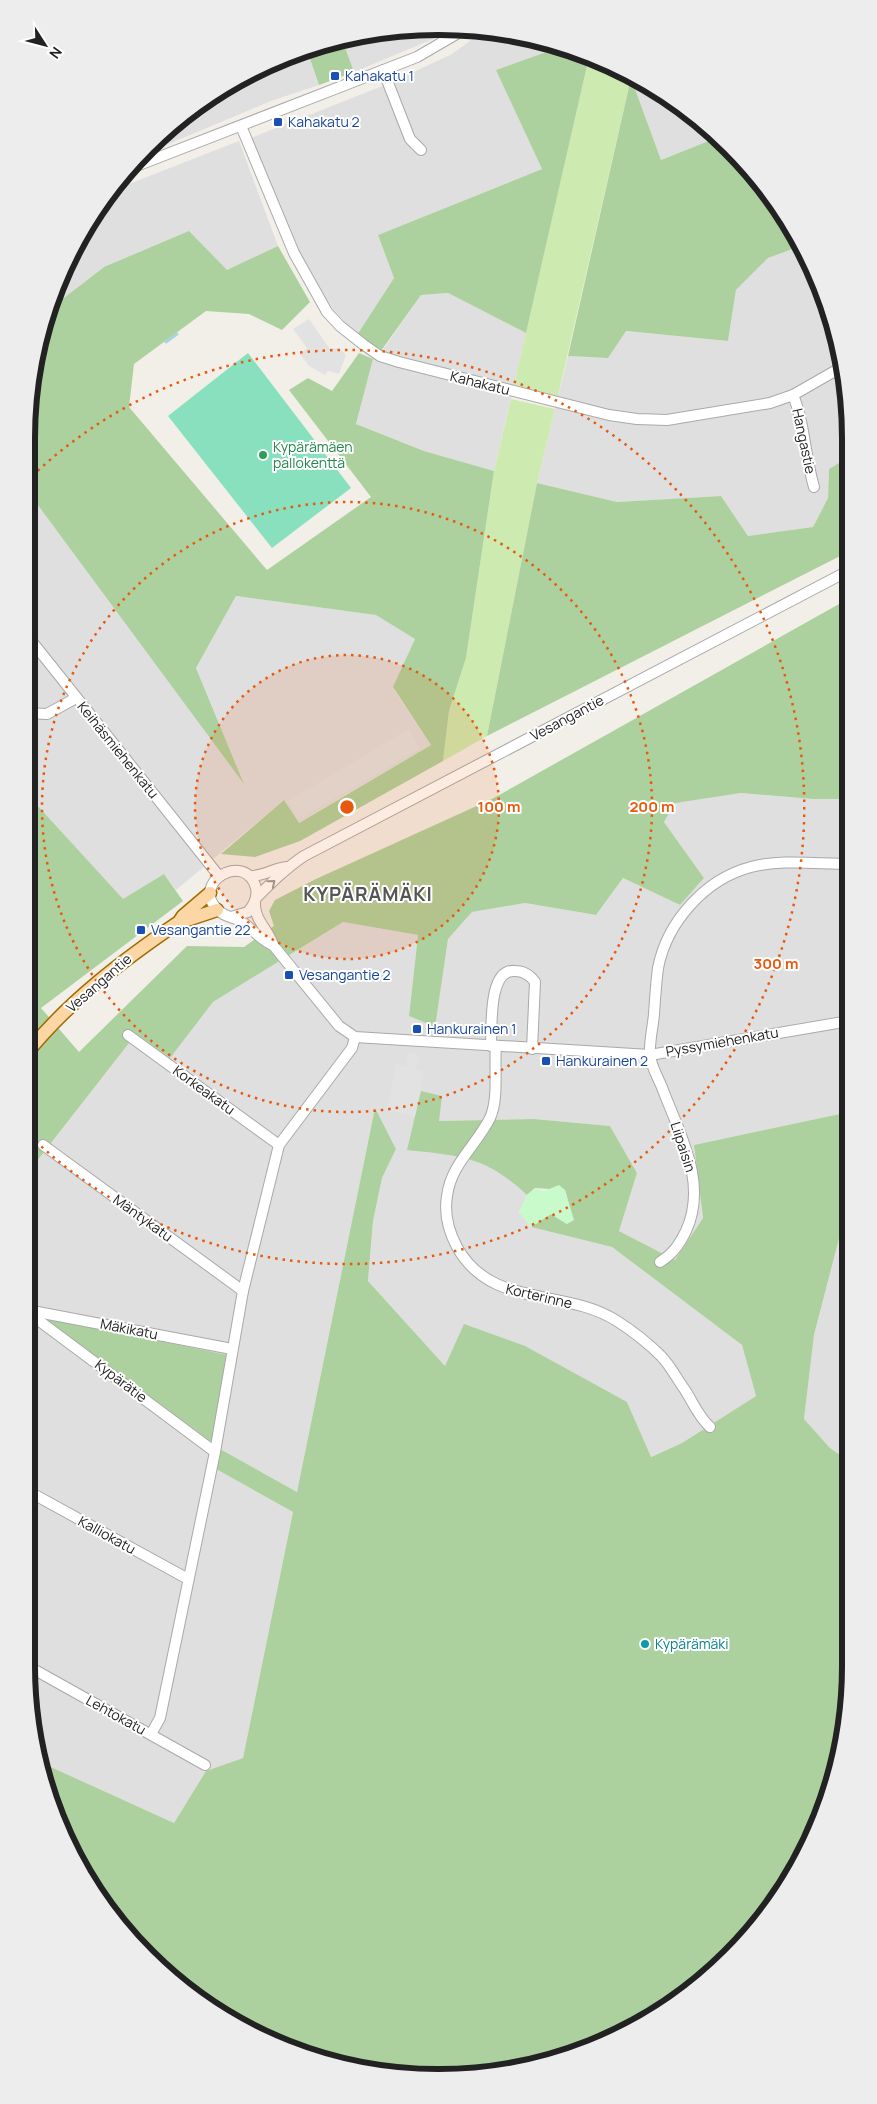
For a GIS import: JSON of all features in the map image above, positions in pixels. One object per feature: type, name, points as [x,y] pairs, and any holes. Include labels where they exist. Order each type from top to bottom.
[{"type":"main road","name":"Vesangantie","points":[[179,922],[183,916],[210,892]]},
{"type":"main road","name":"Vesangantie","points":[[35,1045],[95,984],[134,953],[179,922],[217,910]]},
{"type":"street","points":[[145,162],[383,70],[439,46],[455,36]]},
{"type":"street","points":[[383,70],[410,139],[421,150]]},
{"type":"street","name":"Kahakatu","points":[[241,126],[294,253],[328,312],[354,338],[380,356],[533,397],[637,419],[677,419],[770,403],[792,395],[836,370]]},
{"type":"street","name":"Hangastie","points":[[792,395],[799,410],[809,470],[814,487]]},
{"type":"street","name":"Vesangantie","points":[[249,876],[258,877],[278,868],[287,867],[842,574]]},
{"type":"street","name":"Keihäsmiehenkatu","points":[[35,646],[219,876]]},
{"type":"street","points":[[35,713],[47,714],[76,698]]},
{"type":"street","points":[[650,1055],[658,969],[663,952],[676,924],[695,901],[721,881],[751,867],[788,863],[842,864]]},
{"type":"street","name":"Vesangantie","points":[[255,900],[282,876],[287,867]]},
{"type":"street","points":[[151,1734],[160,1718],[215,1452],[243,1291],[279,1145],[352,1048],[355,1038],[339,1026],[273,945],[271,938],[256,915],[254,884],[249,876],[237,871],[224,872],[213,884],[210,892],[211,899],[217,910],[242,922],[266,942],[273,945]]},
{"type":"street","points":[[231,917],[248,912],[255,900]]},
{"type":"street","name":"Korterinne","points":[[532,1049],[535,982],[528,974],[508,971],[498,980],[491,1116],[455,1168],[446,1198],[446,1212],[452,1239],[465,1261],[479,1276],[498,1286],[588,1307],[617,1321],[662,1356],[687,1393],[700,1418],[710,1427]]},
{"type":"street","name":"Pyssymiehenkatu","points":[[355,1038],[650,1055],[842,1022]]},
{"type":"street","name":"Korkeakatu","points":[[128,1034],[279,1145]]},
{"type":"street","name":"Liipaisin","points":[[650,1055],[692,1167],[695,1191],[690,1222],[682,1240],[672,1254],[660,1262]]},
{"type":"street","name":"Mäntykatu","points":[[43,1145],[243,1291]]},
{"type":"street","name":"Mäkikatu","points":[[35,1312],[232,1349]]},
{"type":"street","name":"Kypärätie","points":[[35,1317],[215,1452]]},
{"type":"street","name":"Kalliokatu","points":[[35,1495],[188,1580]]},
{"type":"street","name":"Lehtokatu","points":[[35,1670],[205,1765]]},
{"type":"shaded area","points":[[441,35],[438,37],[354,72],[345,47],[386,38]]},
{"type":"shaded area","points":[[476,37],[491,38],[550,51],[497,70],[542,169],[378,235],[394,278],[357,335],[333,309],[299,255],[251,138],[390,83],[452,54]]},
{"type":"shaded area","points":[[309,56],[319,85],[271,101],[158,149],[193,118],[214,103],[260,77]]},
{"type":"shaded area","points":[[634,86],[663,103],[710,140],[661,160]]},
{"type":"shaded area","points":[[239,141],[278,246],[227,271],[104,267],[59,302],[89,237],[124,186]]},
{"type":"shaded area","points":[[794,248],[821,309],[839,386],[842,461],[829,469],[828,498],[813,527],[748,536],[721,496],[617,502],[537,483],[568,356],[608,358],[625,331],[728,341],[736,290],[768,258]]},
{"type":"shaded area","points":[[448,293],[526,333],[494,471],[424,451],[356,424],[373,359],[385,347],[421,295]]},
{"type":"shaded area","points":[[309,319],[329,348],[340,349],[346,355],[339,374],[328,371],[325,375],[309,366],[300,354],[307,348],[293,329]]},
{"type":"shaded area","points":[[35,501],[243,781],[196,668],[236,596],[377,615],[415,639],[393,688],[431,745],[298,823],[284,800],[176,890],[164,874],[123,900],[35,803]]},
{"type":"shaded area","points":[[409,729],[419,749],[298,820],[288,801]]},
{"type":"shaded area","points":[[741,793],[813,799],[842,799],[842,1113],[694,1145],[703,1218],[675,1260],[619,1231],[637,1173],[610,1126],[534,1119],[438,1121],[422,1091],[454,1155],[487,1164],[508,1178],[527,1195],[519,1212],[531,1227],[612,1247],[742,1345],[756,1396],[682,1443],[650,1457],[627,1402],[445,1366],[368,1281],[373,1221],[382,1178],[396,1149],[375,1109],[297,1492],[220,1449],[216,1469],[293,1512],[243,1758],[206,1771],[174,1823],[48,1766],[38,1718],[35,1666],[35,1163],[136,1033],[170,1057],[213,1002],[343,922],[418,935],[409,1016],[434,1027],[448,939],[472,912],[525,903],[596,915],[623,878],[680,905],[704,878],[664,822],[675,802]]},
{"type":"shaded area","points":[[408,1053],[419,1055],[416,1070],[424,1072],[415,1116],[387,1110],[396,1064],[405,1066]]},
{"type":"shaded area","points":[[842,1227],[842,1456],[830,1448],[804,1419],[814,1335]]},
{"type":"green space","points":[[345,47],[354,72],[319,85],[309,56]]},
{"type":"green space","points":[[550,51],[587,64],[526,333],[448,293],[421,295],[381,351],[357,335],[394,278],[378,235],[542,169],[496,70]]},
{"type":"green space","points":[[587,64],[630,84],[558,396],[514,385]]},
{"type":"green space","points":[[630,84],[634,86],[661,160],[710,140],[742,172],[759,193],[794,248],[768,258],[736,290],[728,341],[626,331],[608,358],[568,356]]},
{"type":"green space","points":[[189,231],[227,270],[278,246],[310,302],[282,330],[249,314],[206,311],[134,364],[129,407],[267,570],[371,497],[289,390],[308,378],[332,391],[359,353],[373,359],[356,424],[424,451],[494,471],[466,658],[449,711],[443,761],[300,841],[255,857],[221,854],[284,800],[299,823],[431,745],[393,687],[415,639],[376,615],[236,596],[196,668],[244,784],[35,501],[35,438],[38,386],[56,309],[59,302],[104,267]]},
{"type":"green space","name":"Kypärämäen pallokenttä","points":[[248,353],[351,488],[272,548],[168,416]]},
{"type":"green space","points":[[511,399],[555,409],[537,483],[487,736],[443,761],[449,711],[466,658],[494,471]]},
{"type":"green space","points":[[842,461],[842,555],[487,736],[537,483],[617,502],[721,496],[748,536],[813,527],[828,498],[829,469]]},
{"type":"green space","points":[[842,602],[842,799],[813,799],[741,793],[675,803],[664,822],[704,878],[680,905],[623,878],[596,915],[525,903],[472,912],[448,939],[435,1027],[409,1016],[418,935],[343,922],[213,1002],[170,1058],[136,1034],[35,1163],[35,1088],[38,1084],[35,1080],[35,803],[123,899],[164,874],[183,901],[41,1008],[79,1052],[187,946],[244,947],[274,926],[269,911],[275,900],[316,879],[492,799]]},
{"type":"green space","points":[[421,1091],[442,1096],[439,1121],[534,1119],[610,1126],[637,1173],[619,1231],[675,1260],[703,1218],[694,1145],[842,1113],[842,1227],[814,1335],[804,1419],[830,1448],[842,1456],[841,1692],[834,1744],[821,1795],[800,1844],[774,1890],[742,1932],[705,1969],[663,2001],[640,2015],[593,2038],[543,2055],[491,2066],[438,2069],[412,2068],[386,2066],[334,2055],[284,2038],[237,2015],[214,2001],[196,1988],[144,1942],[103,1890],[89,1867],[66,1820],[56,1795],[48,1766],[174,1823],[206,1771],[243,1758],[293,1512],[216,1469],[220,1449],[297,1492],[375,1108],[396,1149],[382,1178],[373,1221],[368,1281],[445,1366],[464,1324],[525,1346],[627,1402],[651,1457],[682,1443],[756,1396],[742,1345],[612,1247],[531,1227],[551,1214],[567,1224],[570,1210],[565,1190],[535,1188],[527,1195],[498,1172],[472,1160],[443,1154],[407,1150]]},
{"type":"green space","points":[[559,1185],[565,1190],[574,1220],[567,1224],[551,1214],[531,1227],[519,1212],[527,1195],[535,1188],[544,1191]]},
{"type":"green space","points":[[40,1316],[227,1355],[213,1443]]},
{"type":"waterway","points":[[166,342],[177,334]]},
{"type":"place","name":"Kahakatu 1","points":[[335,76]]},
{"type":"place","name":"Kahakatu 2","points":[[278,122]]},
{"type":"place","name":"Kypärämäen pallokenttä","points":[[263,455]]},
{"type":"place","name":"Vesangantie 22","points":[[141,930]]},
{"type":"place","name":"Vesangantie 2","points":[[289,975]]},
{"type":"place","name":"Hankurainen 1","points":[[417,1029]]},
{"type":"place","name":"Hankurainen 2","points":[[546,1061]]},
{"type":"place","name":"Kypärämäki","points":[[645,1644]]},
{"type":"district","name":"KYPÄRÄMÄKI","points":[[368,894]]}]
